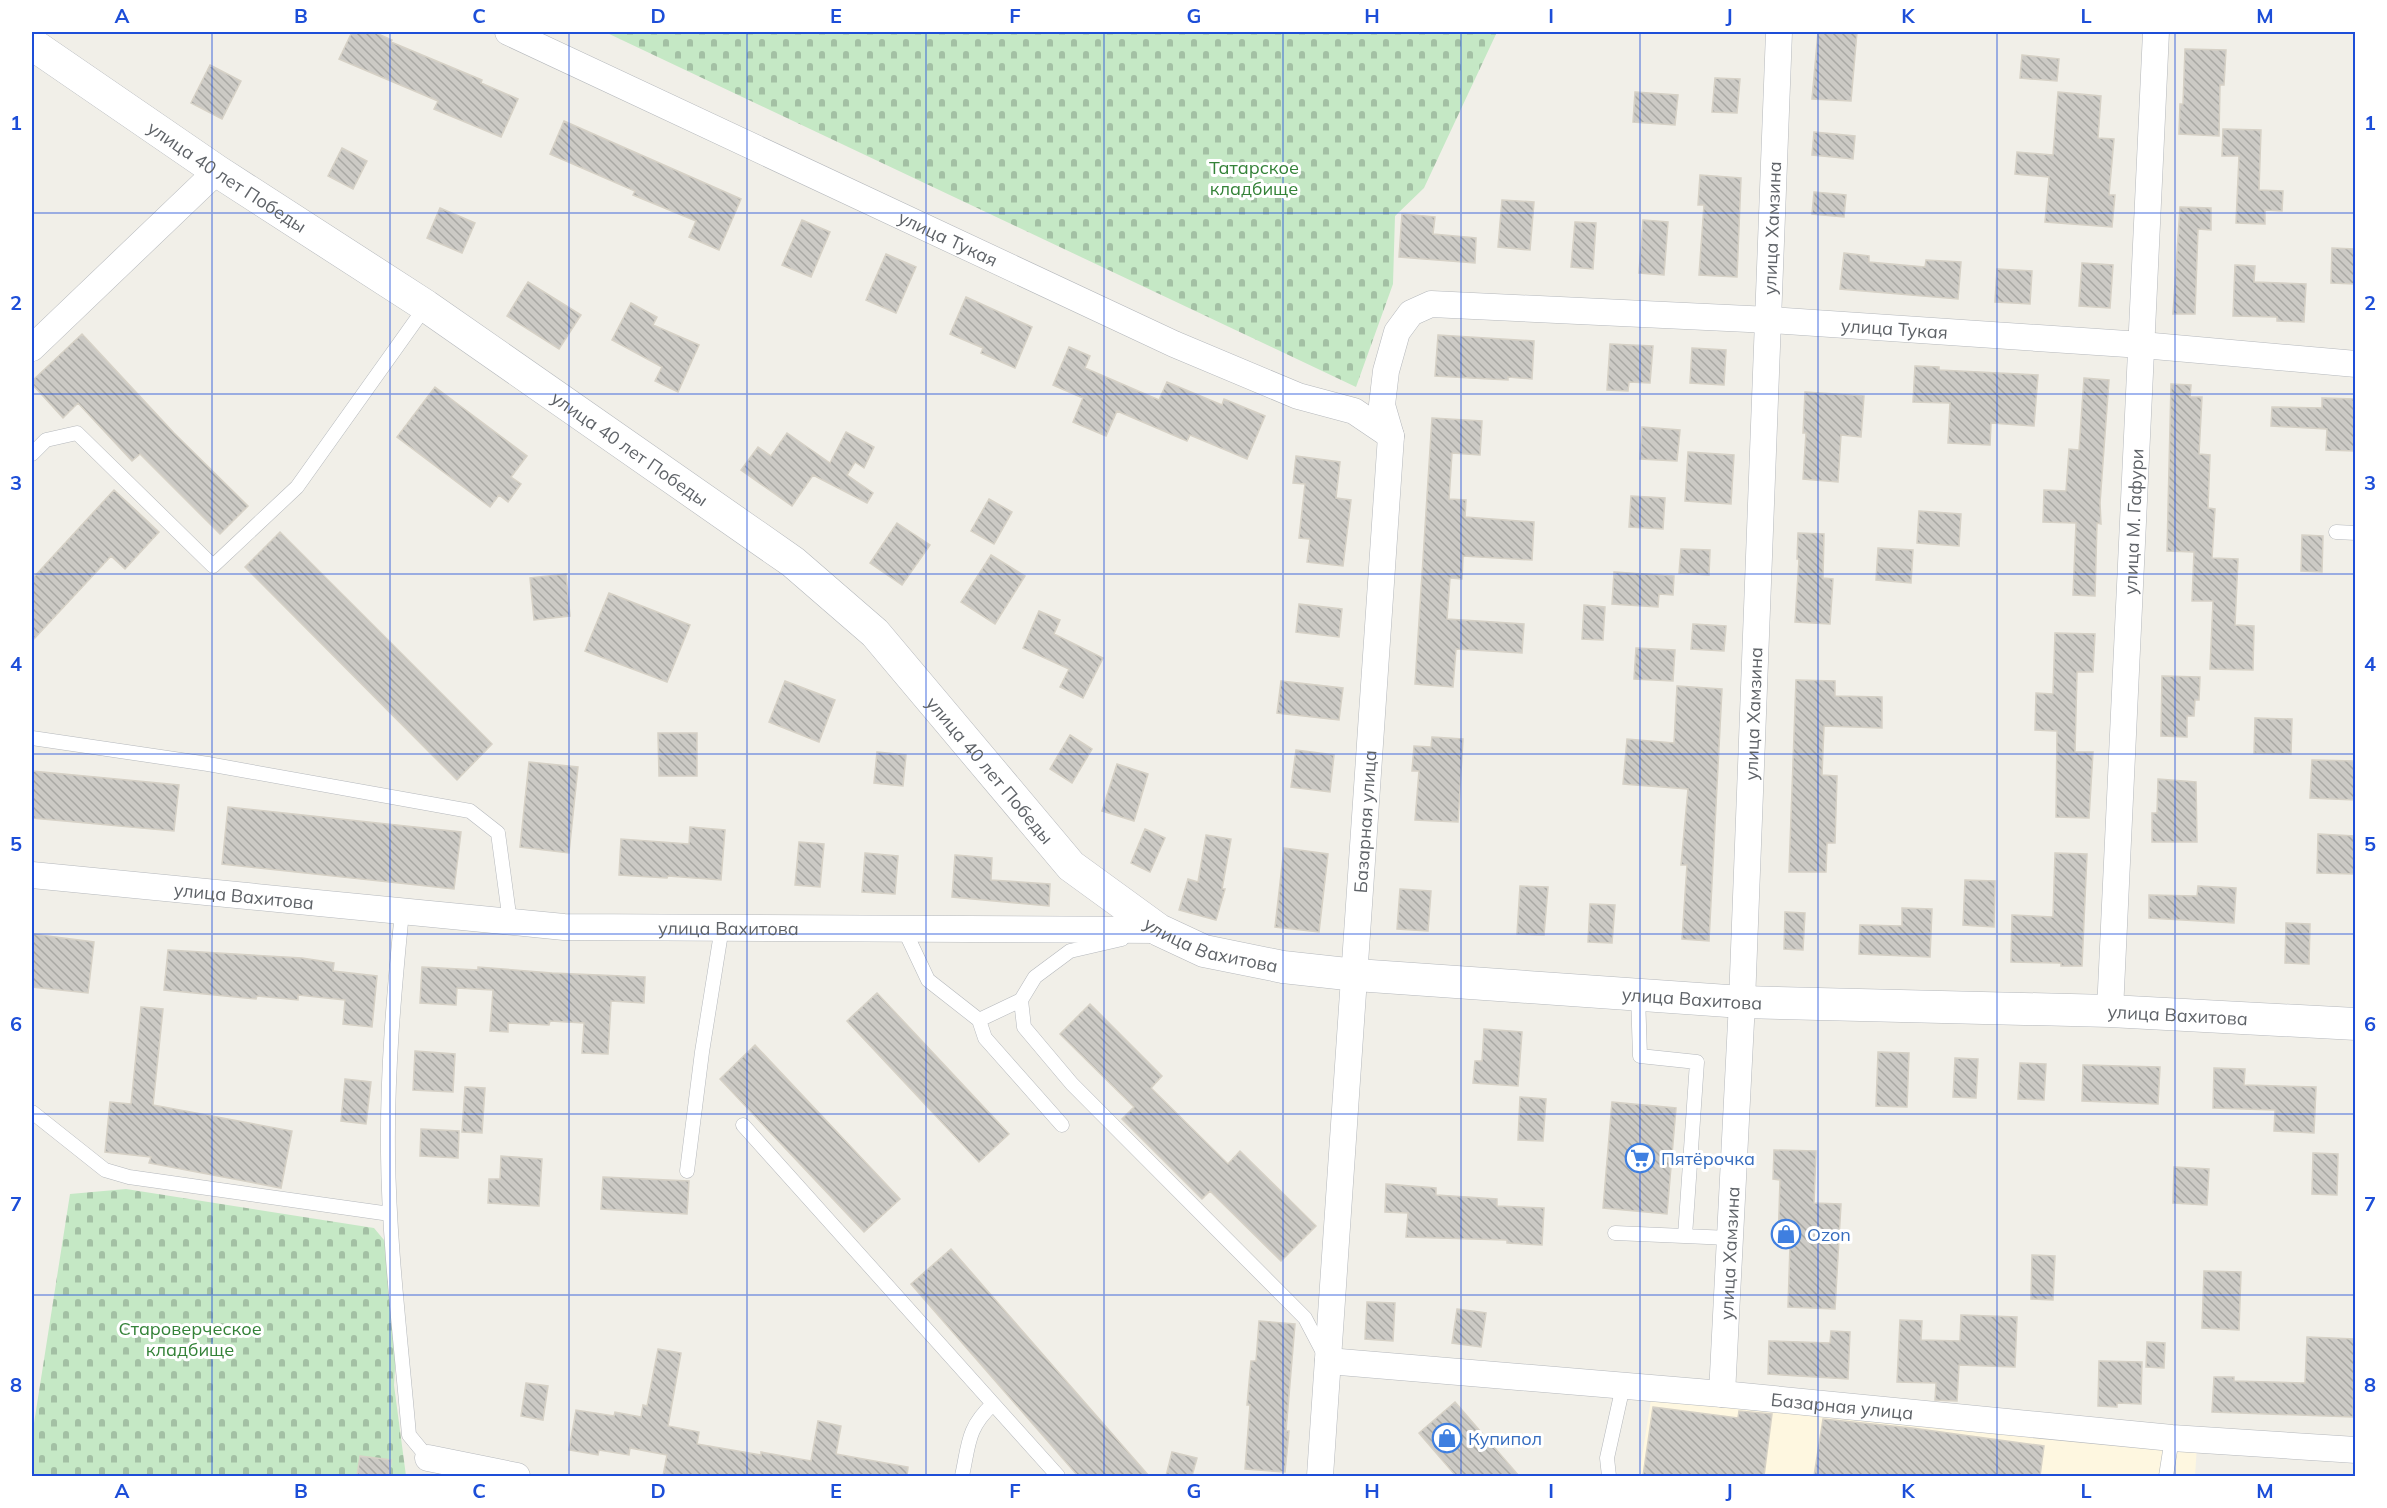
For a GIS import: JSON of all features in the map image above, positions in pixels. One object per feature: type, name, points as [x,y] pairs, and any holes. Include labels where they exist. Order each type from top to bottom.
[{"type":"street","name":"улица Тукая","points":[[508,32],[1174,344],[1298,396],[1354,411],[1391,436]]},
{"type":"street","name":"улица Хамзина","points":[[1722,1394],[1742,1002],[1770,320],[1779,32]]},
{"type":"street","name":"улица М. Гафури","points":[[2110,1011],[2156,32]]},
{"type":"street","name":"улица 40 лет Победы","points":[[32,44],[217,171],[426,306],[793,562],[875,633],[1071,866],[1159,930]]},
{"type":"street","points":[[32,348],[217,171]]},
{"type":"street","name":"улица Тукая","points":[[1431,304],[1770,320],[2142,345],[2355,364]]},
{"type":"street","name":"Базарная улица","points":[[1320,1476],[1391,436],[1382,405],[1386,371],[1397,332],[1411,313],[1431,304]]},
{"type":"street","name":"улица Вахитова","points":[[32,875],[564,927],[1159,930],[1204,951],[1284,967],[1356,975],[1742,1002],[2110,1011],[2355,1024]]},
{"type":"street","name":"Базарная улица","points":[[1328,1361],[1722,1394],[2172,1438],[2355,1450]]},
{"type":"street","points":[[428,1458],[517,1476]]},
{"type":"lane","points":[[32,454],[46,440],[77,433],[213,566],[297,487],[426,306]]},
{"type":"lane","points":[[2336,532],[2355,533]]},
{"type":"lane","points":[[32,738],[208,764],[471,811],[498,833],[510,922]]},
{"type":"lane","points":[[402,912],[391,1024],[388,1152],[390,1214],[409,1435],[428,1458]]},
{"type":"lane","points":[[687,1171],[702,1052],[722,927]]},
{"type":"lane","points":[[903,927],[928,980],[979,1020],[985,1038],[1062,1125]]},
{"type":"lane","points":[[979,1020],[1021,1000],[1035,977],[1070,951],[1159,930]]},
{"type":"lane","points":[[1638,994],[1640,1056],[1698,1062],[1685,1236]]},
{"type":"lane","points":[[1021,1000],[1024,1027],[1045,1054],[1072,1084],[1305,1318],[1328,1361]]},
{"type":"lane","points":[[32,1112],[105,1170],[129,1177],[390,1214]]},
{"type":"lane","points":[[742,1125],[1058,1476]]},
{"type":"lane","points":[[1615,1233],[1730,1238]]},
{"type":"lane","points":[[1609,1476],[1607,1458],[1623,1386]]},
{"type":"lane","points":[[962,1476],[972,1428],[980,1416],[993,1404]]},
{"type":"lane","points":[[2166,1476],[2172,1438]]},
{"type":"shaded area","points":[[1652,1393],[2197,1446],[2195,1476],[1639,1476]]},
{"type":"green space","name":"Татарское кладбище","points":[[605,32],[1497,32],[1424,188],[1395,216],[1393,284],[1356,387]]},
{"type":"green space","name":"Староверческое кладбище","points":[[126,1189],[374,1228],[394,1252],[400,1284],[394,1385],[406,1476],[32,1476],[32,1436],[70,1194]]},
{"type":"building","points":[[352,32],[374,32],[392,40],[391,42],[482,80],[481,83],[518,99],[501,137],[434,109],[438,101],[339,59]]},
{"type":"building","points":[[1818,32],[1857,32],[1851,101],[1812,99]]},
{"type":"building","points":[[2185,49],[2226,50],[2224,85],[2220,85],[2219,136],[2179,134],[2180,104],[2183,104]]},
{"type":"building","points":[[2022,55],[2059,59],[2057,81],[2020,78]]},
{"type":"building","points":[[210,65],[241,81],[222,119],[191,103]]},
{"type":"building","points":[[1715,78],[1740,79],[1737,113],[1712,112]]},
{"type":"building","points":[[1635,92],[1678,95],[1675,125],[1633,122]]},
{"type":"building","points":[[2058,92],[2101,96],[2098,138],[2114,139],[2109,195],[2115,195],[2112,227],[2045,222],[2049,177],[2015,174],[2017,152],[2053,155]]},
{"type":"building","points":[[564,121],[741,199],[719,250],[689,237],[696,221],[633,195],[635,191],[550,154]]},
{"type":"building","points":[[2223,129],[2261,130],[2259,190],[2283,191],[2282,211],[2265,210],[2265,224],[2236,223],[2239,156],[2222,156]]},
{"type":"building","points":[[1814,132],[1855,136],[1853,159],[1812,155]]},
{"type":"building","points":[[342,148],[367,161],[353,189],[328,176]]},
{"type":"building","points":[[1700,175],[1741,178],[1737,277],[1699,275],[1704,205],[1698,205]]},
{"type":"building","points":[[1814,192],[1846,195],[1844,217],[1812,214]]},
{"type":"building","points":[[1502,200],[1534,202],[1530,250],[1498,247]]},
{"type":"building","points":[[2180,207],[2211,208],[2211,230],[2198,229],[2195,314],[2173,314]]},
{"type":"building","points":[[440,208],[475,223],[462,253],[427,238]]},
{"type":"building","points":[[1402,214],[1435,217],[1433,234],[1476,238],[1475,263],[1399,257]]},
{"type":"building","points":[[802,220],[830,232],[811,277],[782,265]]},
{"type":"building","points":[[1643,220],[1668,222],[1664,275],[1639,273]]},
{"type":"building","points":[[1575,222],[1596,223],[1593,269],[1571,267]]},
{"type":"building","points":[[2332,248],[2355,249],[2355,284],[2331,283]]},
{"type":"building","points":[[1844,253],[1869,256],[1869,262],[1925,267],[1926,260],[1961,262],[1958,299],[1840,289]]},
{"type":"building","points":[[886,254],[916,267],[896,313],[866,300]]},
{"type":"building","points":[[2082,263],[2113,265],[2110,308],[2079,306]]},
{"type":"building","points":[[2235,265],[2255,266],[2254,282],[2306,284],[2304,322],[2277,321],[2277,317],[2233,316]]},
{"type":"building","points":[[1997,269],[2032,271],[2030,304],[1995,302]]},
{"type":"building","points":[[528,282],[581,315],[559,349],[507,316]]},
{"type":"building","points":[[966,297],[1032,327],[1015,368],[981,353],[983,348],[950,334]]},
{"type":"building","points":[[631,303],[657,317],[653,325],[699,345],[678,392],[655,381],[662,367],[612,340]]},
{"type":"building","points":[[82,334],[174,433],[248,506],[220,534],[140,454],[132,461],[78,403],[63,418],[32,384],[32,381]]},
{"type":"building","points":[[1438,335],[1534,341],[1532,379],[1435,376]]},
{"type":"building","points":[[1610,344],[1653,346],[1650,383],[1629,382],[1628,391],[1607,390]]},
{"type":"building","points":[[1069,347],[1090,356],[1085,368],[1159,400],[1167,382],[1222,405],[1224,399],[1265,416],[1247,459],[1190,435],[1187,441],[1117,411],[1106,436],[1073,422],[1083,398],[1053,385]]},
{"type":"building","points":[[1692,348],[1726,350],[1724,385],[1690,383]]},
{"type":"building","points":[[1915,366],[1939,367],[1939,370],[2038,375],[2034,426],[1991,423],[1990,445],[1948,443],[1950,403],[1913,402]]},
{"type":"building","points":[[2084,378],[2109,380],[2100,503],[2101,524],[2097,523],[2095,596],[2073,595],[2076,523],[2043,522],[2044,490],[2066,491],[2069,449],[2079,450]]},
{"type":"building","points":[[2171,384],[2191,385],[2190,397],[2202,397],[2199,454],[2210,455],[2208,508],[2215,509],[2212,558],[2238,559],[2235,625],[2254,626],[2253,670],[2210,669],[2213,601],[2192,601],[2194,552],[2167,551]]},
{"type":"building","points":[[435,387],[527,456],[511,477],[521,484],[508,502],[499,495],[490,507],[397,437]]},
{"type":"building","points":[[1805,392],[1864,396],[1861,437],[1841,435],[1838,482],[1803,479],[1806,433],[1803,433]]},
{"type":"building","points":[[2322,398],[2355,399],[2355,451],[2326,450],[2327,429],[2271,426],[2272,407],[2322,408]]},
{"type":"building","points":[[1432,418],[1482,421],[1480,455],[1452,453],[1449,499],[1466,500],[1465,517],[1534,522],[1532,560],[1463,556],[1462,579],[1450,578],[1447,619],[1524,624],[1522,653],[1456,649],[1453,687],[1415,684]]},
{"type":"building","points":[[1642,427],[1680,430],[1677,461],[1640,459]]},
{"type":"building","points":[[846,432],[874,447],[864,468],[855,462],[847,475],[873,493],[867,503],[813,475],[792,506],[741,470],[758,447],[771,456],[787,433],[830,463]]},
{"type":"building","points":[[1688,452],[1734,455],[1731,504],[1685,501]]},
{"type":"building","points":[[1296,456],[1340,462],[1336,498],[1351,500],[1343,566],[1307,562],[1310,539],[1299,538],[1305,484],[1293,483]]},
{"type":"building","points":[[114,490],[159,532],[125,569],[111,556],[32,641],[32,579]]},
{"type":"building","points":[[1631,496],[1665,498],[1663,529],[1629,527]]},
{"type":"building","points":[[989,499],[1012,512],[994,544],[971,531]]},
{"type":"building","points":[[1919,511],[1961,514],[1959,546],[1917,543]]},
{"type":"building","points":[[897,523],[930,545],[902,585],[870,563]]},
{"type":"building","points":[[280,532],[492,744],[457,780],[245,567]]},
{"type":"building","points":[[1798,533],[1824,534],[1823,578],[1833,579],[1830,624],[1795,622],[1799,559],[1797,559]]},
{"type":"building","points":[[2302,535],[2323,536],[2322,572],[2301,571]]},
{"type":"building","points":[[1878,548],[1913,550],[1911,583],[1876,580]]},
{"type":"building","points":[[1681,549],[1710,550],[1709,575],[1679,573]]},
{"type":"building","points":[[991,555],[1025,576],[995,624],[961,602]]},
{"type":"building","points":[[1614,572],[1674,576],[1673,595],[1659,594],[1658,607],[1612,604]]},
{"type":"building","points":[[566,574],[570,616],[534,620],[530,578]]},
{"type":"building","points":[[609,593],[690,625],[667,682],[585,651]]},
{"type":"building","points":[[1299,604],[1342,609],[1339,637],[1296,632]]},
{"type":"building","points":[[1584,605],[1605,607],[1603,640],[1582,639]]},
{"type":"building","points":[[1039,611],[1060,620],[1054,634],[1103,658],[1083,698],[1060,687],[1069,669],[1023,648]]},
{"type":"building","points":[[1693,624],[1726,626],[1724,651],[1691,649]]},
{"type":"building","points":[[2055,633],[2095,634],[2093,672],[2077,672],[2075,752],[2093,752],[2089,818],[2056,817],[2057,731],[2035,730],[2036,693],[2053,694]]},
{"type":"building","points":[[1636,648],[1675,650],[1673,681],[1634,679]]},
{"type":"building","points":[[2162,676],[2200,677],[2199,700],[2195,700],[2194,716],[2187,716],[2187,737],[2161,736]]},
{"type":"building","points":[[1796,680],[1835,681],[1835,696],[1882,697],[1882,728],[1824,726],[1822,775],[1837,776],[1835,843],[1827,843],[1826,872],[1789,872]]},
{"type":"building","points":[[785,681],[835,700],[819,742],[769,722]]},
{"type":"building","points":[[1281,681],[1343,688],[1339,720],[1277,713]]},
{"type":"building","points":[[1677,686],[1722,689],[1709,941],[1682,939],[1687,865],[1681,865],[1688,789],[1623,784],[1627,739],[1674,743]]},
{"type":"building","points":[[2255,718],[2292,719],[2291,754],[2254,753]]},
{"type":"building","points":[[658,733],[697,733],[697,776],[659,776]]},
{"type":"building","points":[[1070,735],[1092,749],[1072,783],[1050,769]]},
{"type":"building","points":[[1432,737],[1463,739],[1458,822],[1415,820],[1419,771],[1412,771],[1414,746],[1431,747]]},
{"type":"building","points":[[1296,750],[1334,755],[1330,792],[1291,787]]},
{"type":"building","points":[[877,752],[906,755],[903,786],[874,783]]},
{"type":"building","points":[[2312,760],[2355,761],[2355,800],[2310,798]]},
{"type":"building","points":[[529,762],[578,767],[569,853],[520,847]]},
{"type":"building","points":[[1117,764],[1148,774],[1134,821],[1102,811]]},
{"type":"building","points":[[32,771],[179,785],[174,831],[32,818]]},
{"type":"building","points":[[2158,779],[2196,782],[2197,842],[2152,842],[2152,813],[2157,813]]},
{"type":"building","points":[[228,807],[461,832],[454,889],[222,864]]},
{"type":"building","points":[[690,827],[725,830],[721,880],[619,875],[621,839],[689,844]]},
{"type":"building","points":[[1145,829],[1165,838],[1150,872],[1131,863]]},
{"type":"building","points":[[2318,834],[2355,836],[2355,874],[2317,873]]},
{"type":"building","points":[[1206,835],[1231,839],[1222,889],[1225,889],[1216,920],[1179,910],[1188,879],[1198,882]]},
{"type":"building","points":[[799,842],[824,844],[820,887],[795,885]]},
{"type":"building","points":[[1284,848],[1328,854],[1319,932],[1275,927]]},
{"type":"building","points":[[865,853],[898,856],[895,894],[862,892]]},
{"type":"building","points":[[2055,853],[2087,854],[2082,966],[2061,966],[2061,963],[2011,962],[2012,915],[2053,917]]},
{"type":"building","points":[[955,855],[992,858],[991,880],[1050,884],[1049,906],[952,897]]},
{"type":"building","points":[[1965,880],[1995,881],[1994,927],[1963,925]]},
{"type":"building","points":[[1520,886],[1548,887],[1544,935],[1517,934]]},
{"type":"building","points":[[2198,886],[2236,888],[2234,923],[2149,918],[2149,895],[2197,896]]},
{"type":"building","points":[[1400,889],[1431,891],[1428,931],[1397,929]]},
{"type":"building","points":[[1590,904],[1615,905],[1612,943],[1588,942]]},
{"type":"building","points":[[1902,908],[1932,909],[1930,957],[1859,954],[1860,925],[1902,926]]},
{"type":"building","points":[[1785,912],[1805,913],[1803,950],[1784,949]]},
{"type":"building","points":[[2286,923],[2310,924],[2309,964],[2285,963]]},
{"type":"building","points":[[32,934],[94,942],[88,993],[32,987]]},
{"type":"building","points":[[168,950],[302,958],[334,963],[333,971],[377,976],[372,1027],[343,1024],[345,1000],[298,995],[298,1000],[257,996],[256,999],[164,990]]},
{"type":"building","points":[[422,967],[478,970],[478,967],[645,977],[644,1003],[611,1001],[608,1054],[582,1053],[584,1023],[550,1021],[549,1025],[508,1023],[508,1032],[490,1031],[493,990],[457,988],[456,1005],[420,1003]]},
{"type":"building","points":[[877,993],[1009,1134],[979,1162],[847,1021]]},
{"type":"building","points":[[1090,1004],[1162,1076],[1151,1088],[1228,1164],[1240,1151],[1316,1226],[1281,1261],[1210,1191],[1202,1199],[1122,1119],[1134,1107],[1060,1034]]},
{"type":"building","points":[[141,1007],[163,1009],[153,1105],[292,1131],[281,1188],[149,1163],[151,1157],[105,1152],[110,1102],[131,1104]]},
{"type":"building","points":[[1484,1029],[1522,1032],[1518,1086],[1473,1083],[1475,1061],[1482,1061]]},
{"type":"building","points":[[755,1045],[900,1199],[864,1232],[720,1079]]},
{"type":"building","points":[[415,1051],[455,1054],[453,1092],[413,1090]]},
{"type":"building","points":[[1878,1052],[1909,1053],[1907,1107],[1876,1106]]},
{"type":"building","points":[[1955,1058],[1978,1059],[1976,1098],[1953,1097]]},
{"type":"building","points":[[2020,1063],[2046,1064],[2044,1100],[2018,1099]]},
{"type":"building","points":[[2083,1065],[2160,1067],[2158,1104],[2082,1101]]},
{"type":"building","points":[[2214,1068],[2245,1069],[2244,1085],[2316,1087],[2314,1133],[2274,1131],[2275,1110],[2213,1108]]},
{"type":"building","points":[[345,1079],[371,1082],[366,1124],[341,1121]]},
{"type":"building","points":[[465,1087],[485,1088],[482,1133],[462,1132]]},
{"type":"building","points":[[1520,1097],[1546,1099],[1543,1141],[1518,1140]]},
{"type":"building","name":"Пятёрочка","points":[[1612,1102],[1676,1108],[1667,1214],[1603,1208]]},
{"type":"building","points":[[421,1129],[459,1131],[458,1158],[420,1156]]},
{"type":"building","points":[[1774,1150],[1816,1151],[1814,1203],[1841,1204],[1835,1309],[1788,1307],[1790,1245],[1778,1245],[1780,1180],[1773,1179]]},
{"type":"building","points":[[2313,1153],[2338,1154],[2337,1195],[2312,1194]]},
{"type":"building","points":[[501,1156],[542,1159],[539,1206],[488,1203],[489,1179],[500,1179]]},
{"type":"building","points":[[2174,1167],[2209,1169],[2207,1205],[2173,1203]]},
{"type":"building","points":[[603,1177],[689,1181],[687,1214],[601,1209]]},
{"type":"building","points":[[1386,1184],[1436,1188],[1436,1195],[1497,1199],[1497,1206],[1544,1208],[1542,1245],[1507,1243],[1507,1240],[1406,1237],[1408,1213],[1385,1212]]},
{"type":"building","points":[[951,1249],[1149,1476],[1078,1476],[911,1284]]},
{"type":"building","points":[[2032,1255],[2055,1256],[2053,1300],[2031,1299]]},
{"type":"building","points":[[2204,1271],[2241,1272],[2239,1330],[2202,1328]]},
{"type":"building","points":[[1367,1302],[1395,1303],[1393,1341],[1365,1339]]},
{"type":"building","points":[[1457,1309],[1486,1313],[1481,1347],[1452,1343]]},
{"type":"building","points":[[1961,1315],[2017,1317],[2015,1367],[1959,1365],[1957,1401],[1935,1400],[1936,1383],[1897,1382],[1900,1320],[1922,1321],[1921,1340],[1960,1341]]},
{"type":"building","points":[[1259,1321],[1295,1324],[1285,1472],[1245,1469],[1251,1361],[1256,1361]]},
{"type":"building","points":[[1831,1331],[1850,1332],[1848,1379],[1768,1374],[1769,1341],[1830,1343]]},
{"type":"building","points":[[2307,1337],[2355,1339],[2353,1417],[2212,1412],[2214,1377],[2234,1377],[2234,1381],[2305,1383]]},
{"type":"building","points":[[2147,1342],[2165,1343],[2164,1368],[2146,1367]]},
{"type":"building","points":[[658,1349],[681,1353],[668,1426],[699,1432],[697,1444],[811,1461],[818,1421],[841,1426],[836,1454],[908,1467],[907,1476],[663,1476],[667,1455],[630,1448],[629,1455],[599,1450],[598,1455],[569,1450],[576,1410],[614,1416],[615,1412],[641,1417],[643,1405],[647,1406]]},
{"type":"building","points":[[2099,1361],[2142,1362],[2141,1404],[2117,1403],[2117,1407],[2098,1406]]},
{"type":"building","points":[[526,1383],[548,1386],[543,1420],[521,1416]]},
{"type":"building","points":[[1455,1402],[1519,1476],[1456,1476],[1419,1433]]},
{"type":"building","points":[[1653,1407],[1738,1418],[1739,1411],[1772,1414],[1764,1476],[1643,1476]]},
{"type":"building","points":[[1823,1419],[1912,1428],[2044,1446],[2040,1476],[1814,1476]]},
{"type":"building","points":[[1172,1452],[1197,1458],[1192,1476],[1166,1476]]},
{"type":"building","points":[[360,1456],[391,1460],[389,1476],[357,1476]]},
{"type":"place","name":"Пятёрочка","points":[[1640,1158]]},
{"type":"place","name":"Ozon","points":[[1786,1234]]},
{"type":"place","name":"Купипол","points":[[1447,1438]]}]
